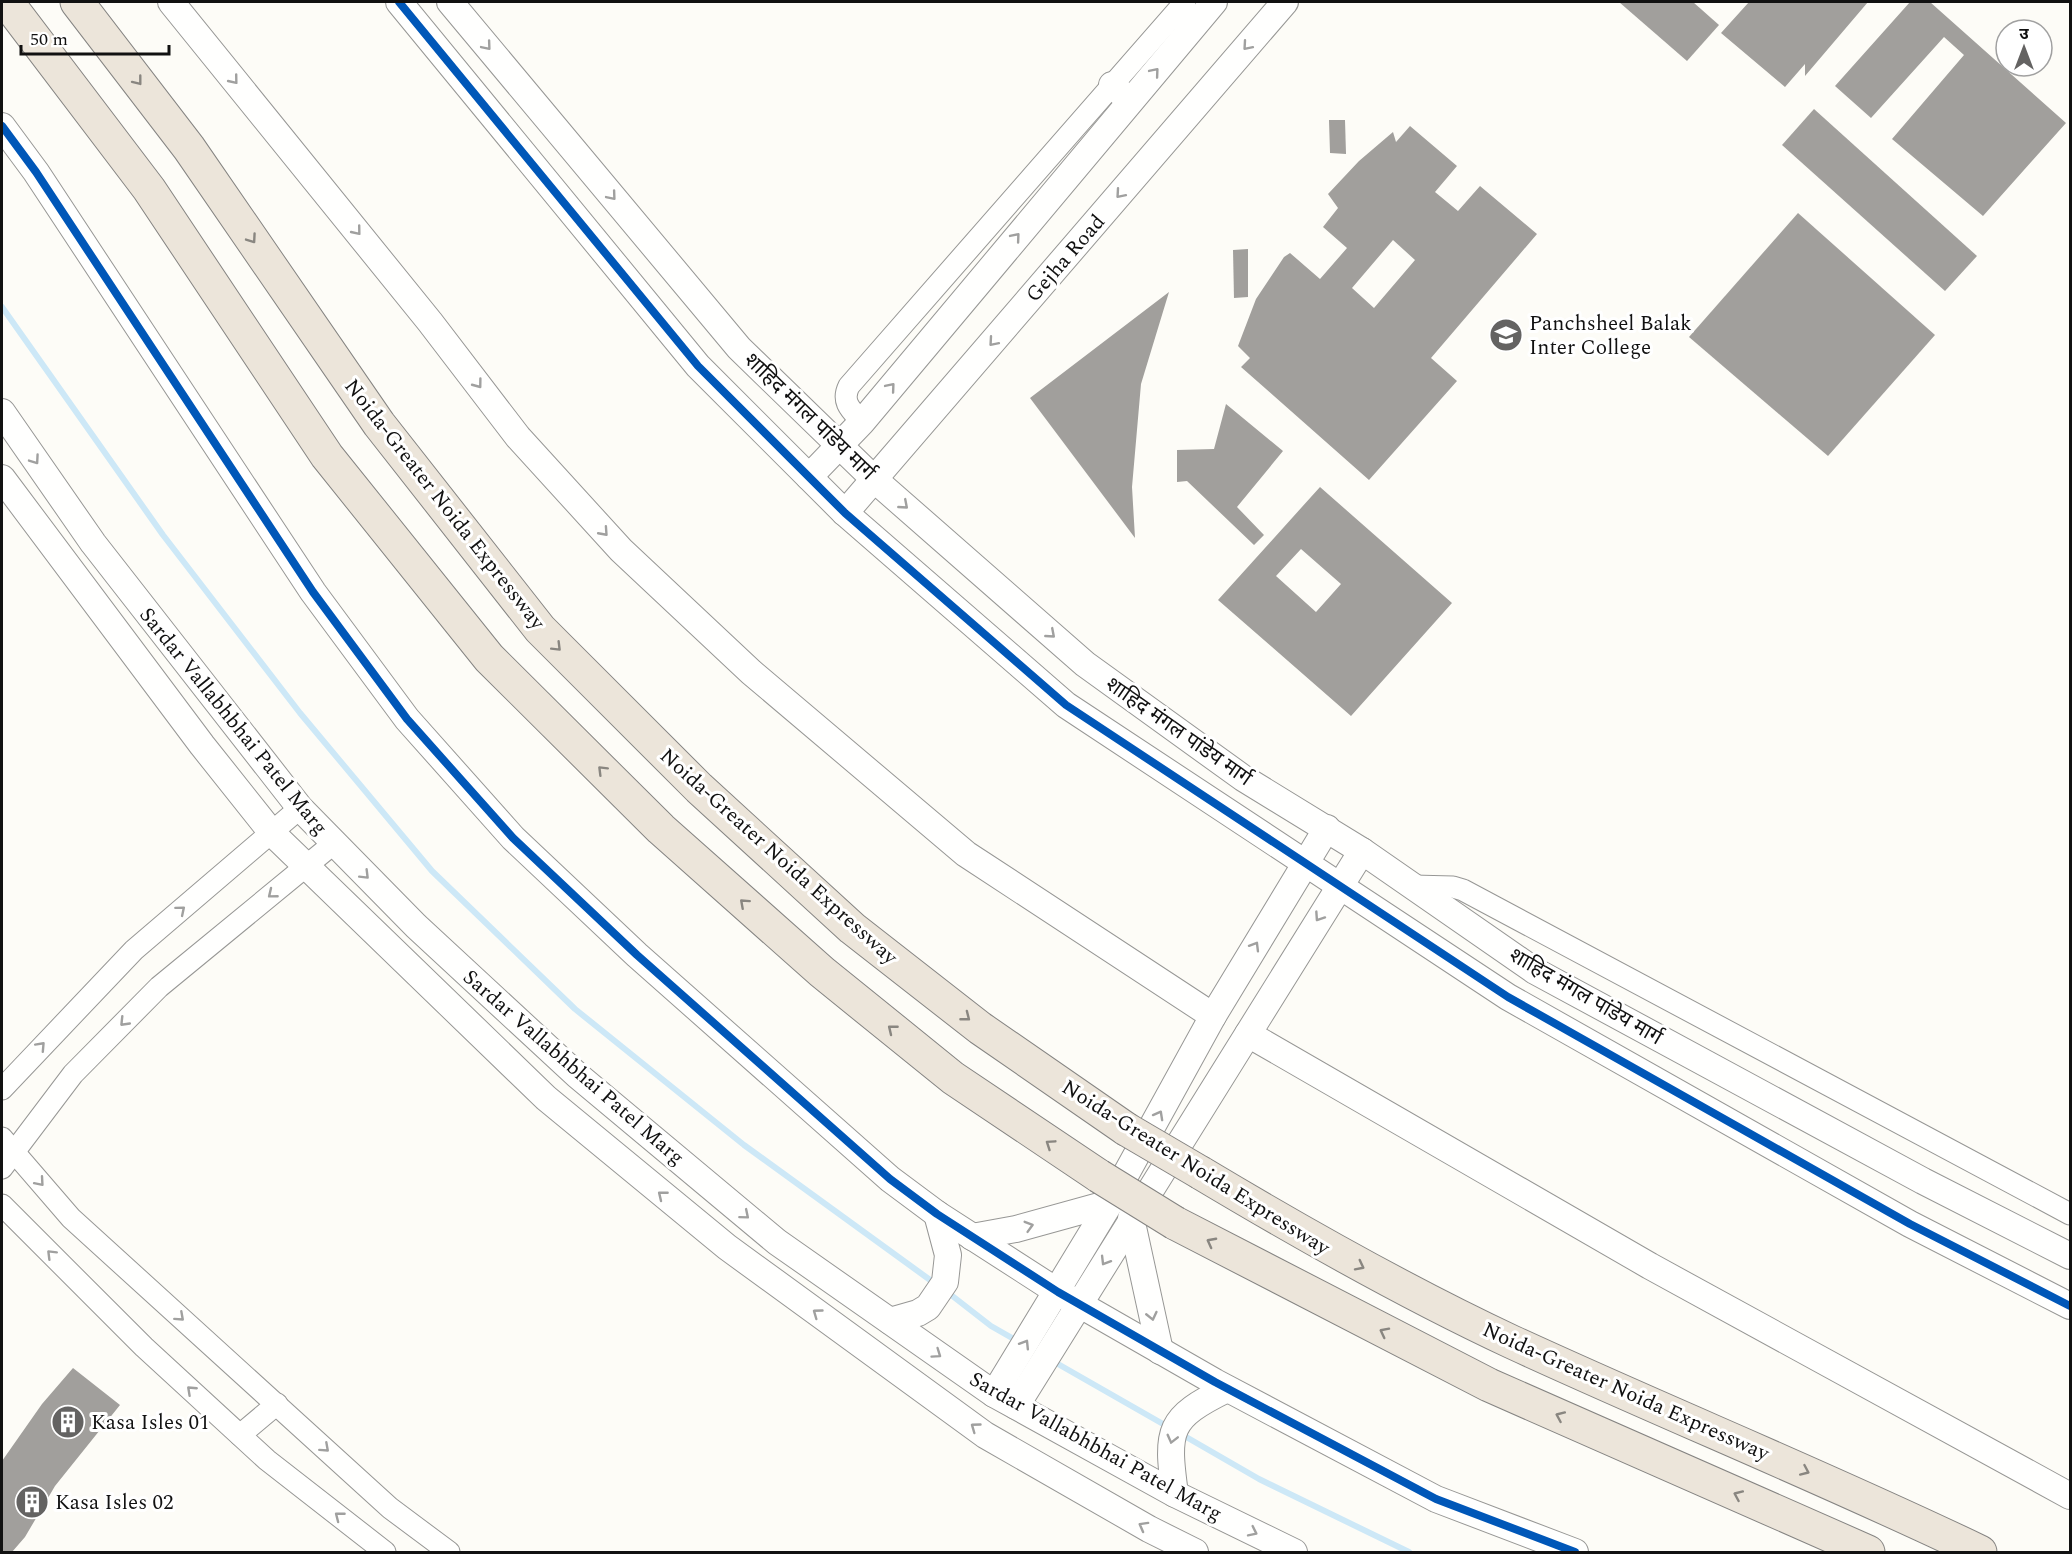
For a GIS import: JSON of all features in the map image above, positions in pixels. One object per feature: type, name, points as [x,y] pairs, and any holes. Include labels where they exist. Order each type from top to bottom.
[{"type":"highway","points":[[7,2],[149,189],[327,456],[489,658],[661,829],[822,972],[953,1078],[1105,1190],[1175,1223],[1489,1385],[1868,1552]]},
{"type":"highway","name":"Noida-Greater Noida Expressway","points":[[77,2],[189,148],[379,424],[540,629],[699,788],[852,928],[980,1028],[1126,1129],[1348,1260],[1512,1342],[1874,1501],[1980,1552]]},
{"type":"street","points":[[171,2],[430,322],[518,437],[621,550],[751,672],[966,854],[1213,1016]]},
{"type":"street","points":[[399,2],[698,366],[845,513],[1066,705],[1338,887],[1508,997],[1910,1224],[2070,1306]]},
{"type":"street","name":"शाहिद मंगल पांडेय मार्ग","points":[[450,2],[739,348],[841,444],[875,480],[1085,664],[1244,778],[1362,851],[1535,971],[1923,1181],[2070,1256]]},
{"type":"street","points":[[809,477],[862,422],[1121,93],[1185,2]]},
{"type":"street","points":[[1121,93],[1214,2]]},
{"type":"street","name":"Gejha Road","points":[[845,513],[1285,2]]},
{"type":"street","points":[[2,126],[36,172],[313,592],[407,719],[513,838],[637,955],[890,1179],[972,1237],[1068,1298],[1227,1389],[1436,1499],[1575,1552]]},
{"type":"street","name":"Sardar Vallabhbhai Patel Marg","points":[[2,412],[93,543],[300,808],[416,926],[577,1075],[777,1242],[994,1394],[1175,1494],[1294,1552]]},
{"type":"street","name":"Sardar Vallabhbhai Patel Marg","points":[[3,483],[202,745],[272,833],[546,1098],[727,1247],[985,1435],[1149,1529],[1195,1552]]},
{"type":"street","points":[[2,1089],[134,950],[300,808]]},
{"type":"street","points":[[1016,1406],[1068,1298],[1105,1190],[1327,828]]},
{"type":"street","points":[[333,844],[159,987],[74,1074],[6,1153],[71,1218],[390,1508],[449,1552]]},
{"type":"street","points":[[994,1394],[1131,1218],[1362,851]]},
{"type":"street","points":[[1413,886],[1453,887],[1463,890],[2070,1214]]},
{"type":"street","points":[[1248,1034],[1650,1266],[2070,1496]]},
{"type":"street","points":[[972,1237],[1016,1229],[1105,1190]]},
{"type":"street","points":[[2,1205],[144,1347],[267,1460],[385,1552]]},
{"type":"street","points":[[890,1321],[918,1313],[928,1307],[945,1282],[948,1255],[937,1214]]},
{"type":"street","points":[[1131,1218],[1160,1351]]},
{"type":"street","points":[[1175,1494],[1169,1452],[1176,1421],[1195,1405],[1227,1389]]},
{"type":"street","points":[[240,1435],[277,1404]]},
{"type":"building","points":[[1619,2],[1693,2],[1719,25],[1687,61]]},
{"type":"building","points":[[1749,2],[1868,2],[1805,76],[1805,64],[1785,87],[1721,33]]},
{"type":"building","points":[[1910,2],[1930,2],[1994,59],[1994,78],[2015,78],[2066,123],[1983,216],[1892,139],[1964,55],[1944,37],[1871,118],[1835,86]]},
{"type":"building","points":[[1814,109],[1977,256],[1945,291],[1782,145]]},
{"type":"building","points":[[1329,120],[1345,120],[1346,154],[1330,153]]},
{"type":"building","points":[[1410,126],[1457,166],[1435,192],[1458,211],[1480,186],[1537,234],[1431,358],[1457,381],[1369,480],[1241,367],[1250,358],[1238,346],[1256,299],[1284,257],[1290,253],[1320,279],[1347,248],[1323,227],[1338,208],[1328,194],[1359,161],[1393,132],[1396,142]],"holes":[[[1393,240],[1415,260],[1374,308],[1352,288]]]},
{"type":"building","points":[[1798,213],[1935,335],[1828,456],[1689,337]]},
{"type":"building","points":[[1248,249],[1248,297],[1234,298],[1233,250]]},
{"type":"building","points":[[1169,292],[1141,384],[1132,487],[1135,538],[1030,398]]},
{"type":"building","points":[[1226,404],[1283,451],[1237,507],[1264,535],[1254,545],[1187,481],[1177,482],[1177,450],[1214,449]]},
{"type":"building","points":[[1320,487],[1452,603],[1351,716],[1218,600]],"holes":[[[1301,549],[1341,584],[1316,612],[1276,576]]]},
{"type":"building","points":[[73,1368],[120,1405],[55,1486],[25,1537],[12,1552],[2,1552],[2,1461],[42,1404]]},
{"type":"waterway","points":[[2,307],[163,535],[300,713],[432,871],[575,1009],[744,1145],[937,1285]]},
{"type":"waterway","points":[[946,1291],[991,1326],[1019,1342]]},
{"type":"waterway","points":[[1051,1360],[1170,1428]]},
{"type":"waterway","points":[[1181,1434],[1259,1479],[1409,1552]]},
{"type":"cycle path","points":[[399,2],[698,366],[845,513],[1066,705],[1508,997],[1910,1224],[2070,1306]]},
{"type":"cycle path","points":[[2,126],[36,172],[313,592],[407,719],[513,838],[637,955],[890,1179],[937,1214],[1058,1292],[1215,1382],[1436,1499],[1575,1552]]},
{"type":"place","name":"Panchsheel Balak Inter College","points":[[1506,335]]},
{"type":"place","name":"Kasa Isles 01","points":[[68,1422]]},
{"type":"place","name":"Kasa Isles 02","points":[[32,1502]]}]
